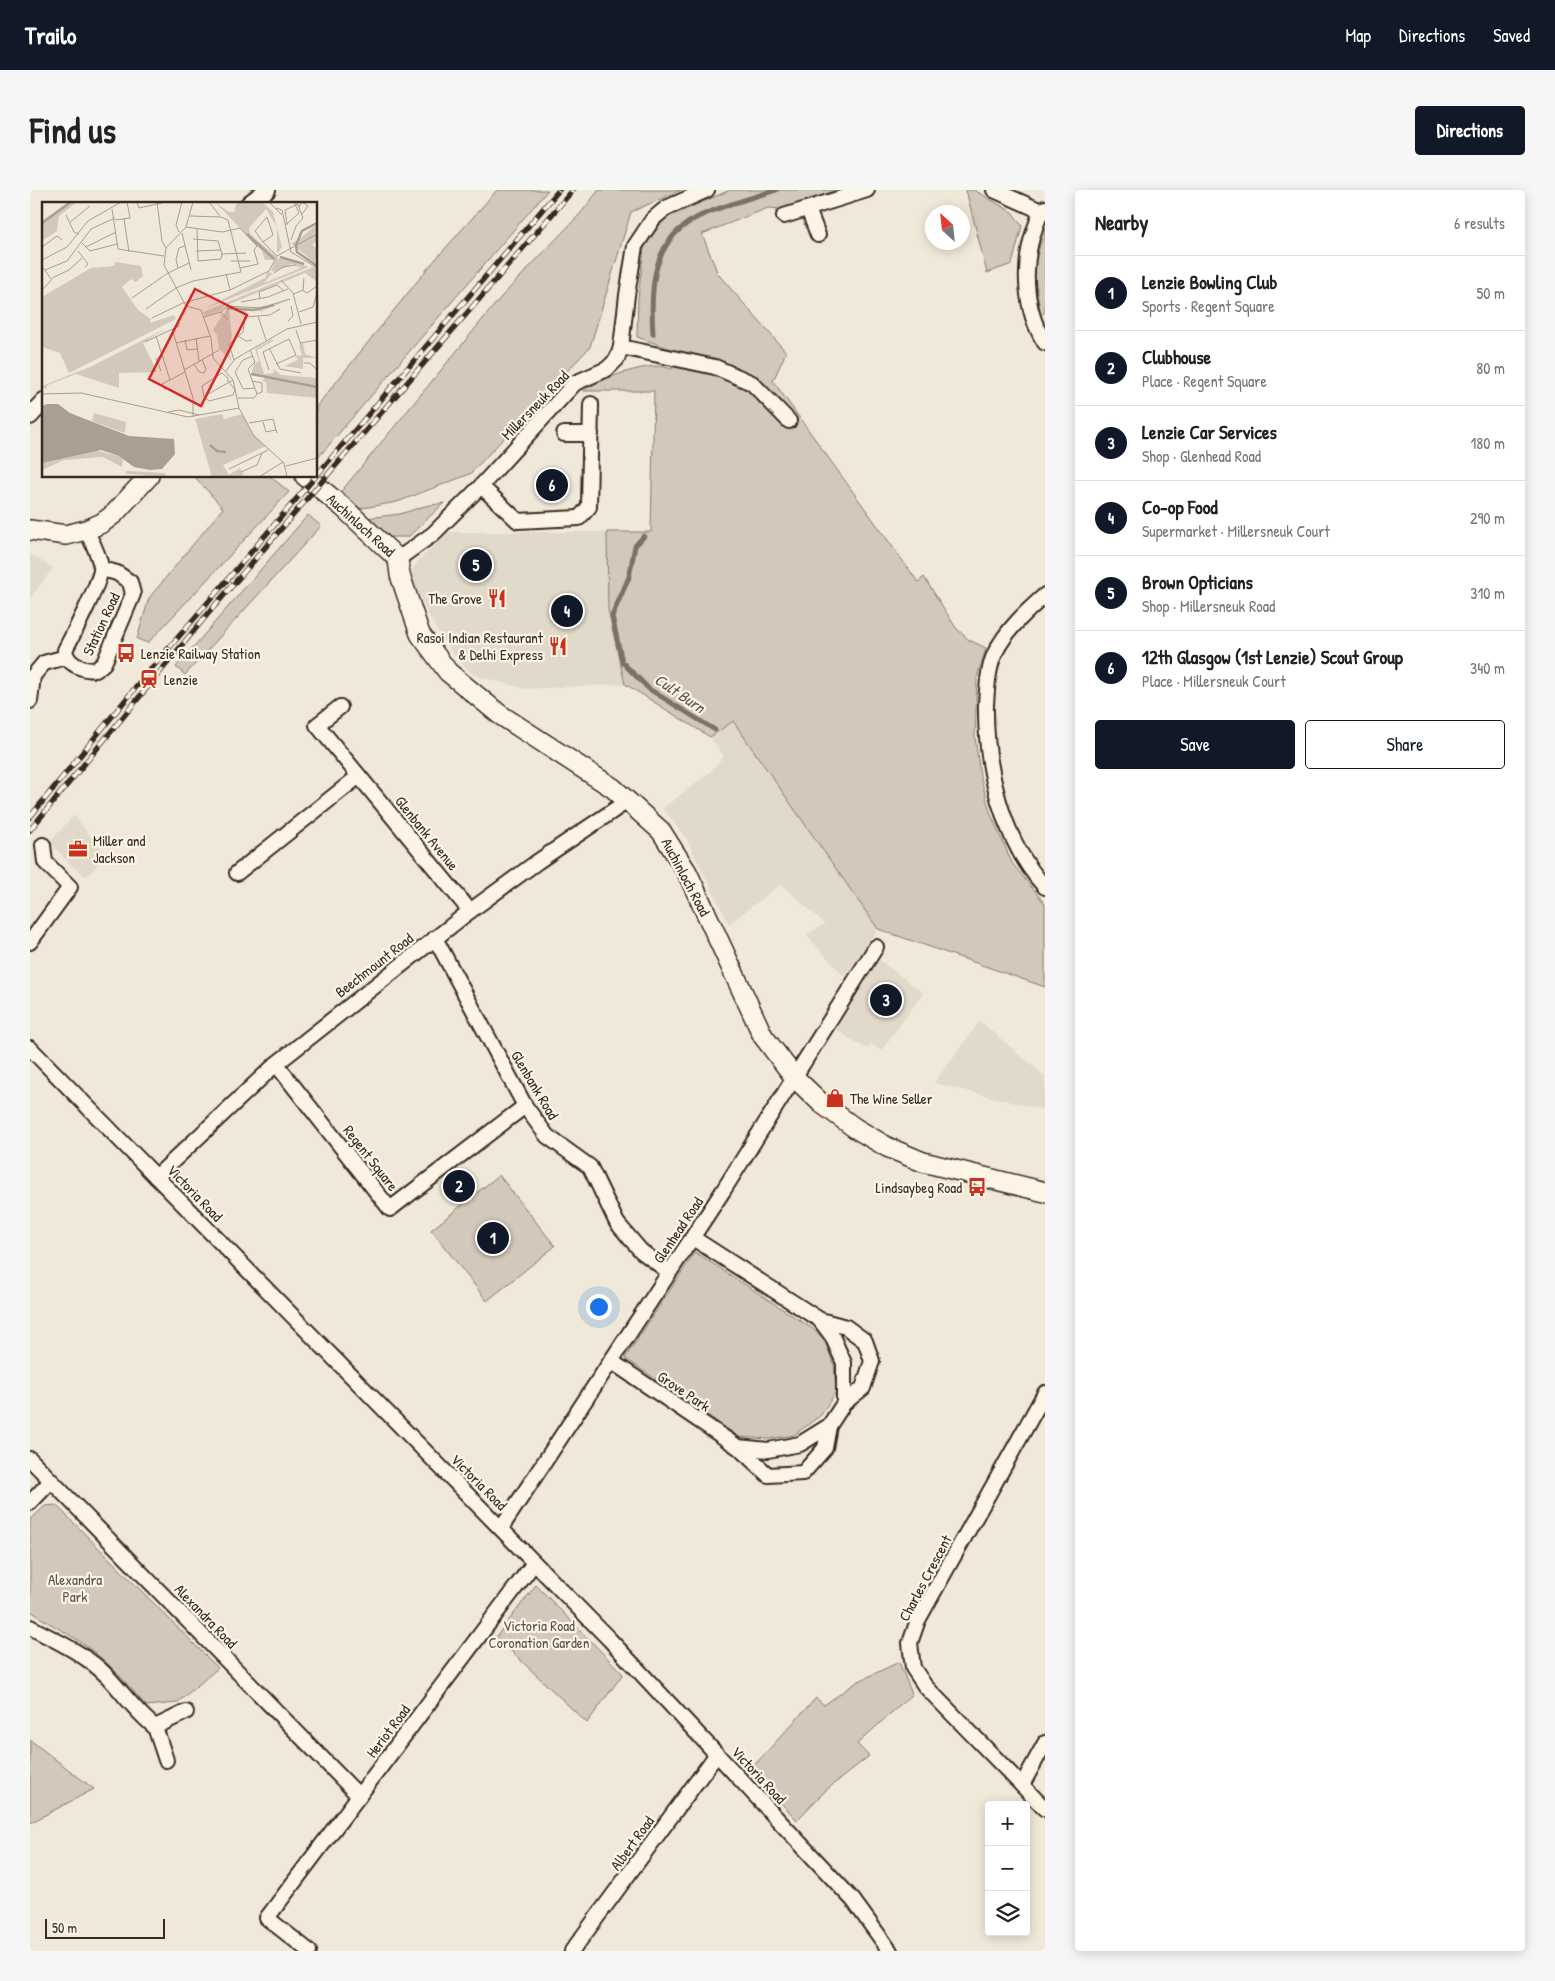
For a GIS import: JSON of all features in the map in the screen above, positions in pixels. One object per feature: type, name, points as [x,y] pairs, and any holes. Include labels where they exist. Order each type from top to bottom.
[{"type":"main road","points":[[30,530],[66,535],[86,530],[102,523],[114,514],[147,478]]},
{"type":"main road","name":"Auchinloch Road","points":[[307,478],[344,508],[398,559],[400,575],[420,634],[448,672],[499,714],[613,788],[629,800],[661,831],[687,872],[763,1036],[795,1078],[821,1103],[855,1128],[887,1146],[923,1162],[1045,1192]]},
{"type":"street","points":[[252,202],[267,190]]},
{"type":"street","points":[[707,190],[666,208],[653,219],[635,246],[621,347],[715,368],[752,383],[789,421]]},
{"type":"street","points":[[784,216],[867,190]]},
{"type":"street","points":[[994,190],[1043,209],[1031,240],[1027,271],[1028,293],[1034,319],[1045,343]]},
{"type":"street","points":[[808,209],[818,235]]},
{"type":"street","name":"Millersneuk Road","points":[[398,559],[433,534],[481,486],[575,383],[607,369],[617,359],[621,347]]},
{"type":"street","points":[[30,416],[42,403]]},
{"type":"street","points":[[481,486],[518,521],[579,518],[589,508],[591,404]]},
{"type":"street","points":[[564,434],[591,434]]},
{"type":"street","name":"Station Road","points":[[86,530],[96,550],[102,569],[65,650],[66,657],[74,665],[87,670],[96,670],[104,663],[133,594],[130,582],[117,573],[102,569]]},
{"type":"street","points":[[1045,595],[1024,614],[995,652],[990,666],[986,693],[986,735],[991,771],[1000,806],[1018,846],[1032,870],[1045,887]]},
{"type":"street","points":[[30,701],[33,676],[44,663],[66,657]]},
{"type":"street","name":"Glenbank Avenue","points":[[340,707],[317,725],[470,911]]},
{"type":"street","points":[[236,873],[359,776]]},
{"type":"street","name":"Beechmount Road","points":[[156,1177],[276,1064],[470,911],[537,862],[629,800]]},
{"type":"street","points":[[30,942],[70,887],[45,862],[43,845]]},
{"type":"street","name":"Glenbank Road","points":[[435,938],[525,1106],[547,1136],[590,1167],[617,1223],[641,1251],[669,1272]]},
{"type":"street","name":"Glenhead Road","points":[[501,1528],[693,1238],[876,947]]},
{"type":"street","name":"Victoria Road","points":[[30,1048],[501,1528],[717,1754],[853,1900],[890,1951]]},
{"type":"street","name":"Regent Square","points":[[276,1064],[390,1209],[525,1106]]},
{"type":"street","name":"Grove Park","points":[[611,1361],[738,1447],[768,1475],[803,1473],[825,1448],[829,1426],[844,1403],[863,1388],[872,1361],[865,1341],[846,1327],[820,1320],[693,1238]]},
{"type":"street","name":"Grove Park","points":[[820,1320],[832,1336],[844,1363],[844,1403]]},
{"type":"street","name":"Charles Crescent","points":[[1045,1392],[918,1620],[910,1643],[913,1668],[924,1686],[1045,1809]]},
{"type":"street","name":"Grove Park","points":[[738,1447],[768,1450],[800,1444],[829,1426]]},
{"type":"street","name":"Alexandra Road","points":[[30,1459],[359,1796]]},
{"type":"street","points":[[30,1503],[51,1482]]},
{"type":"street","name":"Heriot Road","points":[[309,1951],[267,1918],[534,1563]]},
{"type":"street","points":[[30,1627],[74,1650],[107,1676],[139,1714],[156,1727],[166,1760]]},
{"type":"street","points":[[156,1727],[186,1712]]},
{"type":"street","points":[[1022,1785],[1045,1743]]},
{"type":"street","name":"Albert Road","points":[[572,1951],[717,1754]]},
{"type":"shaded area","points":[[447,532],[607,532],[608,610],[625,684],[525,689],[473,675],[453,654],[433,624],[409,574],[419,560]]},
{"type":"shaded area","points":[[30,554],[53,568],[30,598]]},
{"type":"shaded area","points":[[733,721],[878,929],[845,977],[806,935],[825,924],[781,884],[729,924],[687,840],[663,808],[710,772],[724,756],[710,737]]},
{"type":"shaded area","name":"Miller and Jackson","points":[[74,815],[106,856],[86,877],[68,862],[50,842]]},
{"type":"shaded area","points":[[879,960],[923,993],[881,1051],[871,1044],[867,1049],[835,1029]]},
{"type":"shaded area","points":[[980,1021],[1045,1076],[1045,1110],[934,1083]]},
{"type":"green space","points":[[497,190],[548,190],[318,458],[318,405],[428,268]]},
{"type":"green space","points":[[599,190],[681,190],[631,212],[590,347],[470,474],[397,502],[357,509],[339,494],[502,296],[580,214]]},
{"type":"green space","points":[[730,190],[838,190],[782,209],[768,208],[702,234],[718,274],[786,352],[773,381],[918,582],[924,577],[956,628],[969,640],[986,648],[977,678],[975,737],[980,775],[990,812],[1012,863],[1045,904],[1045,987],[878,929],[733,721],[710,737],[625,684],[608,610],[607,532],[651,532],[654,391],[583,391],[618,374],[657,366],[672,369],[677,351],[637,337],[638,298],[644,248],[664,219]]},
{"type":"green space","points":[[966,190],[974,190],[1012,212],[1022,226],[1012,264],[987,273]]},
{"type":"green space","points":[[1045,226],[1045,312],[1041,315],[1033,271]]},
{"type":"green space","points":[[196,478],[272,478],[289,492],[148,643],[137,639],[149,598],[223,508]]},
{"type":"green space","points":[[444,503],[408,537],[390,537],[367,518],[400,514],[425,506]]},
{"type":"green space","points":[[308,515],[321,526],[185,675],[176,667]]},
{"type":"green space","points":[[499,1175],[555,1246],[487,1301],[431,1230]]},
{"type":"green space","points":[[695,1252],[813,1329],[824,1339],[834,1365],[836,1392],[821,1415],[794,1435],[769,1439],[739,1437],[625,1358]]},
{"type":"green space","name":"Alexandra Park","points":[[56,1505],[218,1668],[177,1703],[146,1706],[123,1679],[98,1655],[30,1610],[30,1520],[45,1506]]},
{"type":"green space","name":"Victoria Road Coronation Garden","points":[[536,1585],[623,1674],[587,1723],[496,1637]]},
{"type":"green space","points":[[899,1662],[912,1694],[857,1744],[869,1756],[825,1791],[797,1820],[750,1770],[816,1698],[824,1705],[857,1682]]},
{"type":"green space","points":[[30,1740],[94,1789],[30,1823]]},
{"type":"waterway","name":"Cult Burn","points":[[653,334],[652,299],[657,266],[663,251],[672,238],[684,226],[700,216],[776,190]]},
{"type":"waterway","name":"Cult Burn","points":[[644,536],[635,546],[629,577],[612,616],[622,662],[649,689],[715,730]]},
{"type":"railway","points":[[318,474],[559,190]]},
{"type":"railway","points":[[30,830],[206,616],[573,190]]},
{"type":"railway","points":[[30,817],[145,676],[314,478]]},
{"type":"place","name":"12th Glasgow (1st Lenzie) Scout Group","points":[[552,485]]},
{"type":"place","name":"Brown Opticians","points":[[476,565]]},
{"type":"place","name":"The Grove","points":[[497,598]]},
{"type":"place","name":"Co-op Food","points":[[567,611]]},
{"type":"place","name":"Rasoi Indian Restaurant & Delhi Express","points":[[558,646]]},
{"type":"place","name":"Lenzie Railway Station","points":[[126,653]]},
{"type":"place","name":"Lenzie","points":[[149,679]]},
{"type":"place","name":"Miller and Jackson","points":[[78,849]]},
{"type":"place","name":"Lenzie Car Services","points":[[886,1000]]},
{"type":"place","name":"The Wine Seller","points":[[835,1098]]},
{"type":"place","name":"Clubhouse","points":[[459,1186]]},
{"type":"place","name":"Lindsaybeg Road","points":[[977,1187]]},
{"type":"place","name":"Lenzie Bowling Club","points":[[493,1238]]}]
